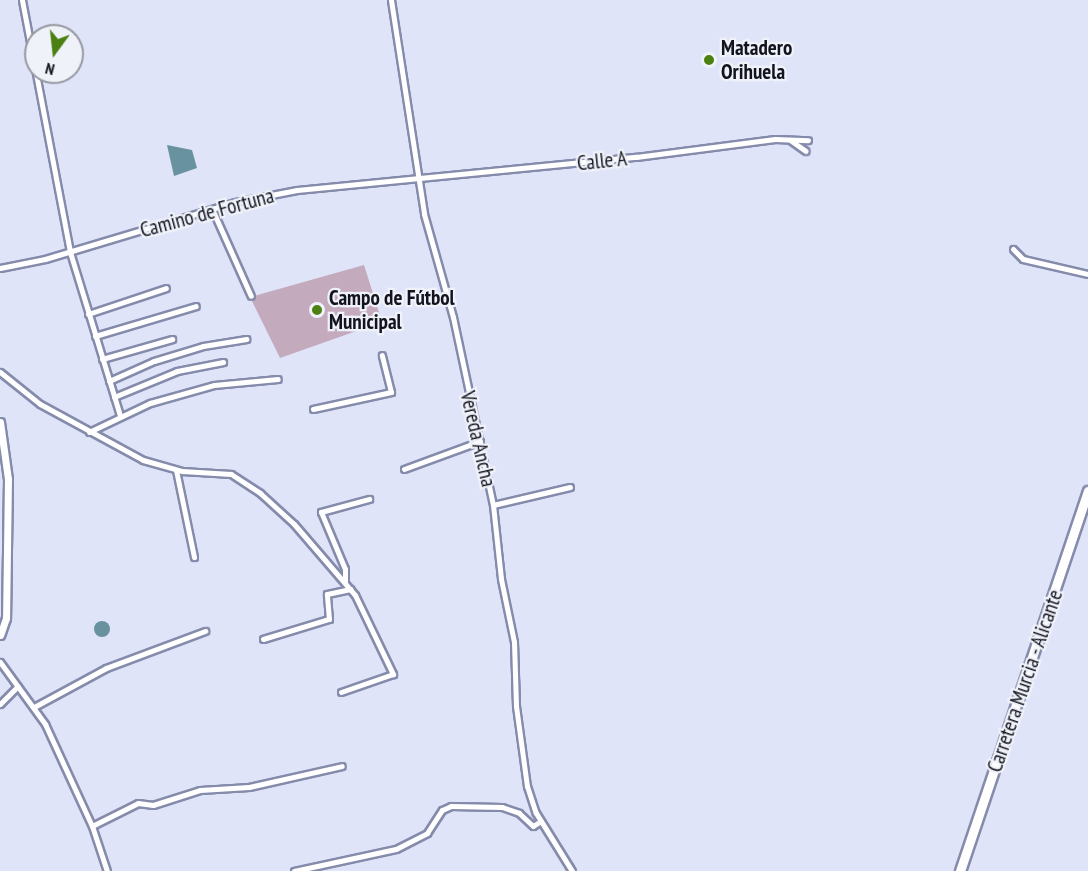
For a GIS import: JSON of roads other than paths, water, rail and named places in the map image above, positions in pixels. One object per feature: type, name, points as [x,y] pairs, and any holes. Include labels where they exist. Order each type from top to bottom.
[{"type":"highway","name":"Carretera Murcia - Alicante","points":[[960,871],[1088,491]]},
{"type":"street","points":[[22,0],[70,252],[120,416]]},
{"type":"street","name":"Vereda Ancha","points":[[391,0],[418,179],[493,505],[501,579],[514,642],[521,747],[530,797],[541,821],[572,871]]},
{"type":"street","points":[[785,139],[806,151]]},
{"type":"street","name":"Calle A","points":[[418,179],[785,139],[808,140]]},
{"type":"street","name":"Camino de Fortuna","points":[[0,268],[70,252],[212,209],[297,190],[418,179]]},
{"type":"street","points":[[212,209],[251,296]]},
{"type":"street","points":[[1013,249],[1023,259],[1088,274]]},
{"type":"street","points":[[88,314],[166,288]]},
{"type":"street","points":[[95,336],[196,306]]},
{"type":"street","points":[[102,359],[172,339]]},
{"type":"street","points":[[109,381],[164,358],[246,339]]},
{"type":"street","points":[[312,409],[391,392],[381,355]]},
{"type":"street","points":[[114,397],[177,371],[223,362]]},
{"type":"street","points":[[0,372],[40,404],[143,460],[176,470],[231,474],[260,493],[294,524],[350,589],[393,674],[342,692]]},
{"type":"street","points":[[89,432],[150,403],[214,385],[278,379]]},
{"type":"street","points":[[0,422],[7,463],[3,506],[6,618],[0,635]]},
{"type":"street","points":[[404,469],[480,441]]},
{"type":"street","points":[[176,470],[194,557]]},
{"type":"street","points":[[493,505],[570,487]]},
{"type":"street","points":[[345,583],[345,569],[321,512],[369,499]]},
{"type":"street","points":[[263,639],[329,619],[327,594],[350,589]]},
{"type":"street","points":[[34,707],[106,668],[205,631]]},
{"type":"street","points":[[0,662],[34,707],[92,826],[107,871]]},
{"type":"street","points":[[0,704],[18,686]]},
{"type":"street","points":[[92,826],[138,803],[153,805],[200,790],[249,787],[342,766]]},
{"type":"street","points":[[294,871],[396,849],[427,833],[439,814],[451,807],[502,807],[519,813],[533,826],[541,821]]},
{"type":"water","points":[[167,145],[192,150],[197,168],[174,176]]},
{"type":"water","points":[[102,621],[108,623],[110,629],[108,635],[102,637],[96,635],[94,629],[96,623]]},
{"type":"place","name":"Matadero Orihuela","points":[[709,60]]},
{"type":"place","name":"Campo de Fútbol Municipal","points":[[317,310]]}]
